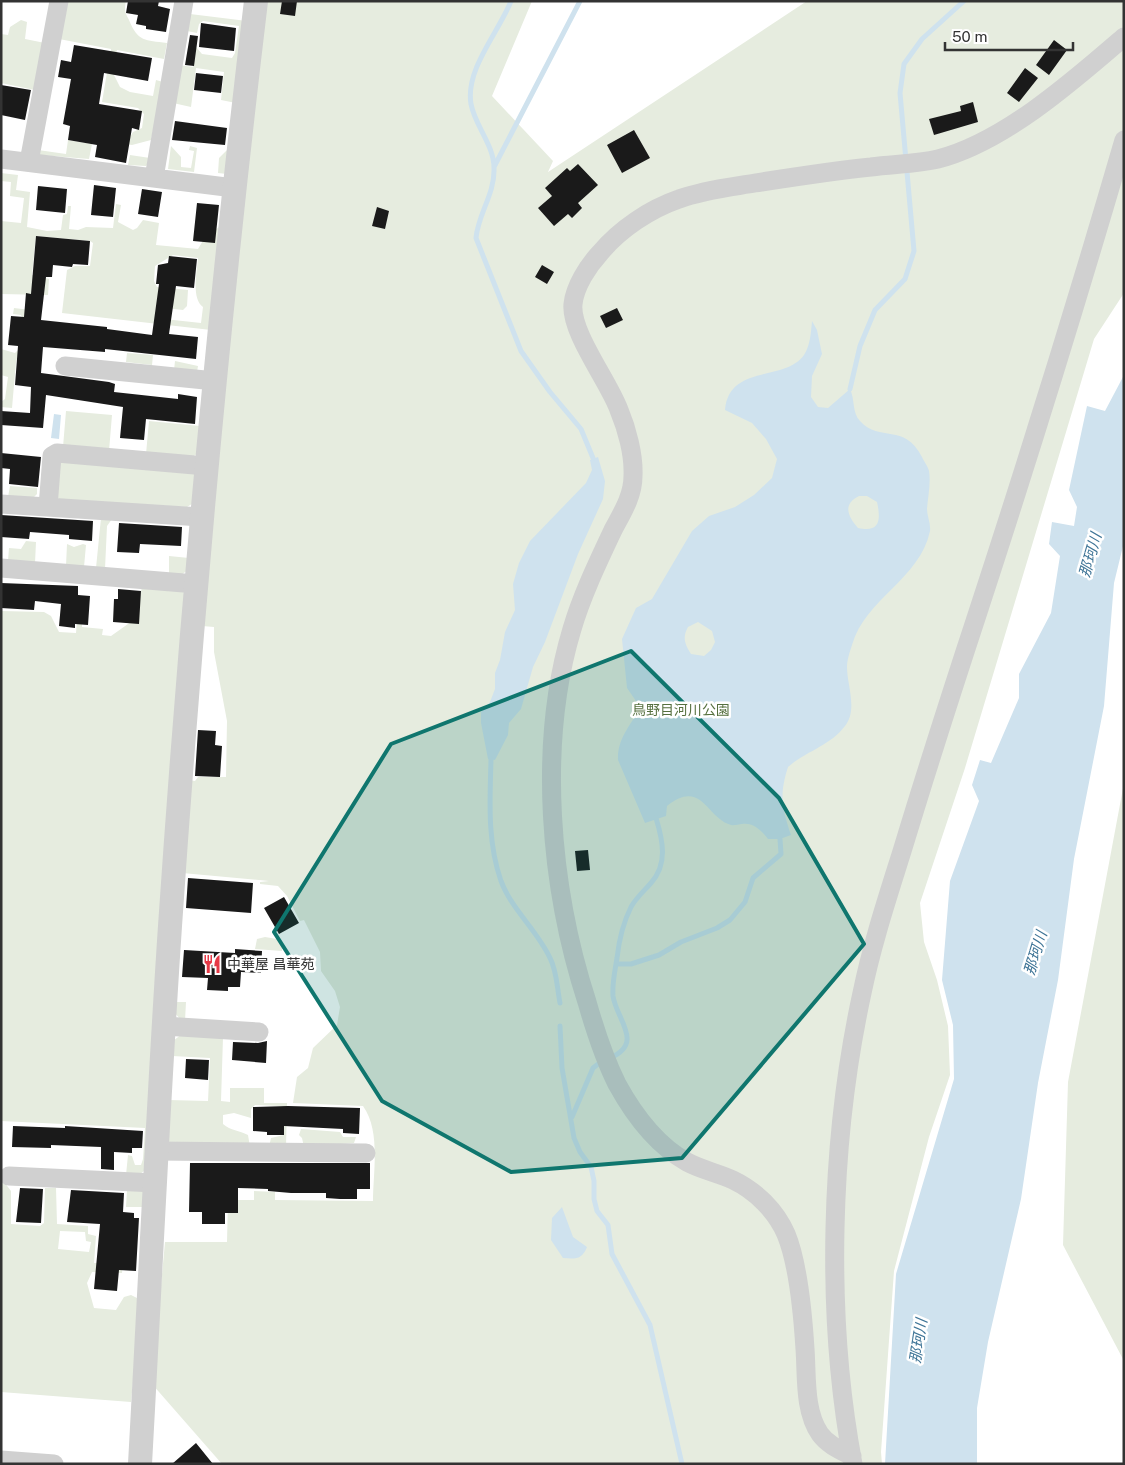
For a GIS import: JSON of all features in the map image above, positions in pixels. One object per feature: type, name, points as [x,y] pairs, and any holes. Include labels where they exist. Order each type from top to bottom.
[{"type":"street","points":[[29,162],[59,1]]},
{"type":"street","points":[[154,178],[184,1]]},
{"type":"street","points":[[140,1464],[164,1026],[201,517],[234,188],[256,1]]},
{"type":"street","points":[[852,1460],[829,1444],[813,1421],[804,1334],[793,1263],[787,1238],[774,1213],[756,1195],[735,1181],[690,1164],[669,1151],[646,1129],[629,1106],[612,1073],[579,979],[563,910],[552,828],[553,747],[560,685],[572,629],[589,583],[628,502],[633,476],[630,447],[619,409],[577,323],[572,307],[581,280],[599,254],[620,233],[642,217],[679,199],[724,188],[826,171],[922,162],[964,150],[997,134],[1058,92],[1124,37]]},
{"type":"street","points":[[852,1460],[843,1396],[836,1317],[836,1202],[848,1066],[861,994],[873,945],[926,771],[1007,522],[1124,140]]},
{"type":"street","points":[[1,159],[234,188]]},
{"type":"street","points":[[65,366],[215,381]]},
{"type":"street","points":[[48,507],[52,456],[57,453],[206,466]]},
{"type":"street","points":[[1,504],[201,517]]},
{"type":"street","points":[[1,568],[196,584]]},
{"type":"street","points":[[164,1026],[259,1032]]},
{"type":"street","points":[[156,1151],[366,1153]]},
{"type":"street","points":[[9,1176],[155,1183]]},
{"type":"street","points":[[1,1460],[54,1464]]},
{"type":"highlighted area","points":[[631,651],[779,798],[864,944],[682,1158],[511,1172],[382,1101],[274,932],[391,744]]},
{"type":"green space","points":[[66,1],[126,1],[126,13],[132,27],[139,36],[143,39],[167,43],[164,59],[117,50],[112,71],[120,87],[130,92],[153,96],[156,80],[163,82],[151,140],[132,145],[101,140],[130,137],[133,132],[142,128],[144,114],[138,108],[102,102],[111,49],[59,39]]},
{"type":"green space","name":"鳥野目河川公園","points":[[261,1],[532,1],[492,96],[553,161],[548,172],[807,1],[1124,1],[1124,293],[1094,339],[965,768],[920,903],[924,942],[937,980],[948,1026],[950,1075],[929,1137],[894,1271],[881,1452],[882,1464],[222,1464],[152,1384],[165,1242],[227,1242],[228,1200],[254,1200],[254,1191],[275,1192],[275,1200],[373,1201],[374,1139],[369,1116],[363,1106],[293,1103],[297,1077],[308,1068],[313,1048],[337,1025],[340,1007],[335,991],[321,971],[320,952],[304,920],[300,921],[287,896],[278,886],[260,884],[260,882],[269,881],[182,873],[188,780],[195,781],[198,777],[226,777],[227,721],[214,652],[214,627],[202,626],[211,330],[62,313],[67,270],[75,266],[90,266],[93,243],[90,241],[36,236],[32,275],[49,279],[48,295],[1,294],[1,221],[21,223],[24,198],[10,196],[11,182],[1,181],[1,173],[18,175],[16,190],[30,192],[27,227],[47,231],[61,230],[63,215],[67,214],[68,206],[71,206],[69,229],[78,230],[86,227],[113,228],[116,204],[121,205],[118,222],[133,230],[143,220],[159,223],[156,245],[198,249],[204,239],[224,223]],"holes":[[[173,255],[198,258],[196,291],[199,303],[203,307],[201,323],[155,318],[156,307],[183,310],[187,306],[188,290],[157,287],[154,281],[155,266]]]},
{"type":"green space","points":[[190,14],[247,21],[236,103],[221,100],[224,72],[196,68],[191,107],[173,103],[179,65],[193,67],[196,47],[202,54],[232,58],[235,53],[239,26],[203,21],[199,24],[197,33],[187,31]]},
{"type":"green space","points":[[21,20],[27,22],[25,39],[45,43],[35,90],[1,83],[1,34],[8,35],[10,27]]},
{"type":"green space","points":[[68,140],[92,144],[89,159],[40,155],[38,150],[66,154]]},
{"type":"green space","points":[[171,146],[181,157],[181,167],[191,168],[194,151],[189,150],[190,146],[197,148],[194,172],[168,169]]},
{"type":"green space","points":[[229,148],[227,174],[218,173],[219,158]]},
{"type":"green space","points":[[130,155],[150,158],[150,162],[146,166],[128,165]]},
{"type":"green space","points":[[14,308],[30,310],[16,362],[12,408],[1,407],[1,402],[5,399],[8,377],[1,375],[1,349],[15,353],[19,349],[23,319],[21,315],[13,314]]},
{"type":"green space","points":[[127,353],[153,355],[152,365],[126,362]]},
{"type":"green space","points":[[175,361],[198,366],[197,372],[174,370]]},
{"type":"green space","points":[[66,411],[112,415],[109,451],[63,447]]},
{"type":"green space","points":[[149,421],[200,426],[197,454],[192,457],[146,454]]},
{"type":"green space","points":[[63,461],[190,470],[196,476],[195,502],[187,507],[60,500],[54,494],[57,466]]},
{"type":"green space","points":[[10,486],[37,488],[37,494],[33,498],[8,497]]},
{"type":"green space","points":[[101,518],[112,519],[107,526],[105,569],[96,568]]},
{"type":"green space","points":[[26,541],[36,542],[35,563],[8,561],[9,548],[21,549]]},
{"type":"green space","points":[[67,544],[74,547],[86,545],[84,567],[66,566]]},
{"type":"green space","points":[[169,556],[189,558],[188,570],[181,575],[169,574]]},
{"type":"green space","points":[[142,587],[181,589],[186,595],[148,1168],[140,1174],[126,1175],[128,1155],[132,1156],[135,1165],[141,1165],[145,1128],[1,1121],[1,611],[44,612],[51,616],[59,632],[76,633],[79,597],[82,599],[82,627],[103,629],[102,635],[111,636],[135,619]]},
{"type":"green space","points":[[1124,783],[1124,1361],[1063,1245],[1068,1082]]},
{"type":"green space","points":[[265,937],[277,939],[282,944],[282,951],[255,949],[257,939]]},
{"type":"green space","points":[[174,1002],[186,1002],[185,1021],[181,1020],[174,1012]]},
{"type":"green space","points":[[182,1034],[223,1037],[221,1101],[230,1102],[230,1088],[264,1088],[264,1103],[287,1103],[286,1147],[269,1147],[271,1138],[284,1135],[284,1107],[281,1106],[255,1105],[251,1109],[251,1118],[234,1113],[223,1115],[223,1124],[248,1135],[250,1147],[166,1142],[168,1100],[208,1101],[210,1058],[172,1056],[173,1041]]},
{"type":"green space","points":[[301,1129],[340,1132],[343,1137],[356,1137],[354,1143],[304,1147],[302,1138],[299,1135]]},
{"type":"green space","points":[[1,1178],[11,1191],[11,1224],[40,1226],[44,1223],[45,1188],[56,1188],[57,1224],[88,1226],[88,1234],[96,1236],[94,1263],[107,1263],[124,1255],[122,1273],[92,1272],[87,1283],[94,1308],[116,1310],[124,1297],[131,1295],[141,1300],[131,1402],[1,1392]],"holes":[[[60,1231],[85,1232],[86,1241],[91,1242],[89,1252],[58,1249]]]},
{"type":"green space","points":[[127,1190],[141,1190],[145,1193],[144,1207],[126,1207]]},
{"type":"water","points":[[812,321],[817,330],[822,354],[812,376],[811,397],[818,407],[828,408],[850,389],[857,418],[860,421],[876,431],[900,436],[915,446],[929,471],[930,485],[927,509],[930,531],[924,548],[915,563],[868,615],[852,645],[847,667],[851,697],[849,720],[832,739],[788,767],[783,786],[783,801],[785,817],[791,835],[780,839],[768,839],[760,830],[750,824],[732,825],[723,821],[696,798],[688,796],[667,806],[666,816],[645,823],[618,760],[619,746],[639,710],[636,701],[627,688],[622,639],[636,608],[652,599],[692,531],[709,516],[735,507],[754,495],[772,478],[777,459],[766,439],[752,423],[725,410],[729,396],[736,386],[759,375],[784,369],[804,355],[809,343]],"holes":[[[859,496],[867,496],[877,502],[879,519],[875,527],[871,529],[858,528],[849,515],[850,503]],[[698,622],[712,631],[715,642],[711,650],[704,656],[691,654],[685,641],[688,627]]]},
{"type":"water","name":"那珂川","points":[[1124,375],[1124,542],[1114,583],[1104,706],[1074,859],[1058,980],[1038,1083],[1021,1199],[988,1342],[977,1408],[977,1464],[885,1464],[896,1274],[954,1079],[953,1025],[942,980],[950,881],[979,801],[972,785],[980,760],[991,763],[1019,698],[1019,674],[1051,613],[1060,556],[1049,544],[1052,522],[1074,526],[1077,507],[1069,490],[1087,406],[1105,411]]},
{"type":"water","points":[[54,414],[61,415],[59,439],[51,438]]},
{"type":"water","points":[[598,457],[605,481],[603,499],[578,554],[545,642],[533,667],[521,709],[509,723],[508,735],[495,760],[488,759],[481,723],[481,712],[490,702],[495,689],[495,673],[500,660],[505,632],[515,610],[513,584],[519,563],[530,541],[586,483],[592,470],[590,460]]},
{"type":"water","points":[[562,1207],[573,1237],[587,1247],[578,1258],[563,1258],[551,1240],[552,1218]]},
{"type":"building","points":[[128,1],[159,1],[158,6],[170,9],[166,32],[146,29],[146,26],[136,24],[138,15],[126,13]]},
{"type":"building","points":[[282,1],[297,1],[295,16],[280,14]]},
{"type":"building","points":[[201,23],[236,28],[234,51],[199,47]]},
{"type":"building","points":[[190,35],[198,36],[194,66],[185,65]]},
{"type":"building","points":[[1054,40],[1067,50],[1049,75],[1036,65]]},
{"type":"building","points":[[74,45],[152,58],[148,81],[104,73],[99,104],[142,111],[139,130],[132,128],[126,163],[95,157],[97,145],[68,140],[70,126],[63,124],[71,79],[58,77],[61,60],[71,62]]},
{"type":"building","points":[[1025,68],[1038,78],[1019,102],[1007,93]]},
{"type":"building","points":[[196,73],[223,76],[221,93],[194,90]]},
{"type":"building","points":[[1,85],[31,90],[25,120],[1,115]]},
{"type":"building","points":[[973,102],[978,122],[934,135],[929,119],[961,111],[960,106]]},
{"type":"building","points":[[175,121],[227,128],[225,145],[172,140]]},
{"type":"building","points":[[634,130],[650,158],[622,173],[607,145]]},
{"type":"building","points":[[578,164],[598,185],[578,203],[582,208],[572,218],[568,214],[554,226],[538,208],[552,196],[545,188],[567,168],[570,171]]},
{"type":"building","points":[[94,185],[116,188],[113,217],[91,215]]},
{"type":"building","points":[[38,186],[67,189],[65,213],[36,210]]},
{"type":"building","points":[[142,189],[162,192],[158,217],[138,214]]},
{"type":"building","points":[[197,203],[219,205],[215,243],[193,241]]},
{"type":"building","points":[[377,207],[389,211],[385,229],[372,226]]},
{"type":"building","points":[[36,236],[90,241],[88,265],[73,264],[72,267],[53,265],[52,277],[46,277],[41,320],[107,327],[107,329],[152,335],[159,284],[156,284],[158,265],[168,263],[169,256],[197,259],[194,288],[176,286],[169,334],[198,337],[196,359],[105,349],[105,352],[43,347],[41,373],[109,382],[115,384],[114,392],[178,399],[178,394],[197,397],[195,424],[146,419],[144,440],[120,438],[123,407],[46,395],[43,428],[1,425],[1,411],[30,413],[31,387],[15,385],[18,346],[8,345],[11,316],[24,317],[26,293],[31,294]]},
{"type":"building","points":[[542,265],[554,272],[547,284],[535,277]]},
{"type":"building","points":[[617,308],[623,320],[606,328],[600,316]]},
{"type":"building","points":[[1,453],[41,457],[38,487],[9,484],[10,469],[1,468]]},
{"type":"building","points":[[1,515],[93,521],[92,541],[69,539],[69,535],[30,532],[29,539],[1,537]]},
{"type":"building","points":[[119,523],[182,527],[181,546],[140,544],[139,553],[117,552]]},
{"type":"building","points":[[1,583],[78,586],[78,595],[90,596],[88,625],[75,624],[75,628],[59,626],[61,604],[35,601],[34,610],[1,608]]},
{"type":"building","points":[[118,589],[141,591],[139,624],[113,622],[114,599],[118,599]]},
{"type":"building","points":[[198,730],[216,731],[215,745],[222,746],[220,777],[195,776]]},
{"type":"building","points":[[588,850],[590,870],[577,871],[575,851]]},
{"type":"building","points":[[188,878],[253,883],[251,913],[186,908]]},
{"type":"building","points":[[284,897],[299,923],[279,934],[264,908]]},
{"type":"building","points":[[235,949],[262,951],[261,973],[241,972],[240,987],[228,987],[228,991],[207,990],[208,978],[182,977],[184,950],[235,953]]},
{"type":"building","points":[[267,1041],[266,1063],[232,1060],[233,1042],[258,1043]]},
{"type":"building","points":[[186,1059],[209,1060],[208,1080],[185,1078]]},
{"type":"building","points":[[253,1107],[360,1108],[359,1134],[343,1133],[343,1129],[284,1126],[284,1135],[267,1135],[267,1132],[253,1131]]},
{"type":"building","points":[[13,1126],[65,1128],[65,1126],[143,1131],[142,1148],[132,1148],[132,1153],[114,1152],[114,1170],[101,1169],[101,1147],[51,1145],[51,1148],[12,1147]]},
{"type":"building","points":[[190,1163],[370,1163],[370,1189],[357,1189],[357,1199],[340,1199],[326,1198],[326,1193],[291,1193],[268,1191],[268,1189],[238,1188],[238,1213],[225,1213],[225,1224],[202,1224],[202,1212],[189,1212]]},
{"type":"building","points":[[20,1188],[43,1189],[41,1223],[16,1222]]},
{"type":"building","points":[[71,1190],[124,1193],[123,1212],[134,1213],[134,1218],[139,1218],[136,1271],[119,1270],[117,1291],[94,1289],[100,1224],[67,1222]]},
{"type":"building","points":[[196,1443],[213,1464],[172,1464]]},
{"type":"waterway","points":[[511,1],[478,64],[471,91],[473,112],[488,143],[494,168],[492,187],[477,229],[476,238],[521,351],[550,392],[581,429],[593,458]]},
{"type":"waterway","points":[[494,167],[580,1]]},
{"type":"waterway","points":[[850,389],[860,346],[875,310],[905,279],[914,251],[900,93],[904,64],[922,39],[964,1]]},
{"type":"waterway","points":[[491,759],[491,836],[501,881],[511,901],[545,948],[550,958],[560,1003]]},
{"type":"waterway","points":[[610,1058],[620,1052],[626,1045],[627,1038],[626,1030],[613,996],[614,977],[622,932],[631,907],[656,876],[662,860],[661,835],[656,818]]},
{"type":"waterway","points":[[616,964],[631,964],[659,955],[681,942],[717,928],[730,920],[745,902],[753,878],[781,854],[780,839]]},
{"type":"waterway","points":[[560,1026],[562,1068],[574,1138],[580,1152],[591,1167],[594,1181],[594,1199],[597,1211],[608,1225],[612,1254],[650,1325],[682,1464]]},
{"type":"waterway","points":[[572,1117],[593,1068],[602,1061]]},
{"type":"place","name":"中華屋 昌華苑","points":[[212,964]]}]
